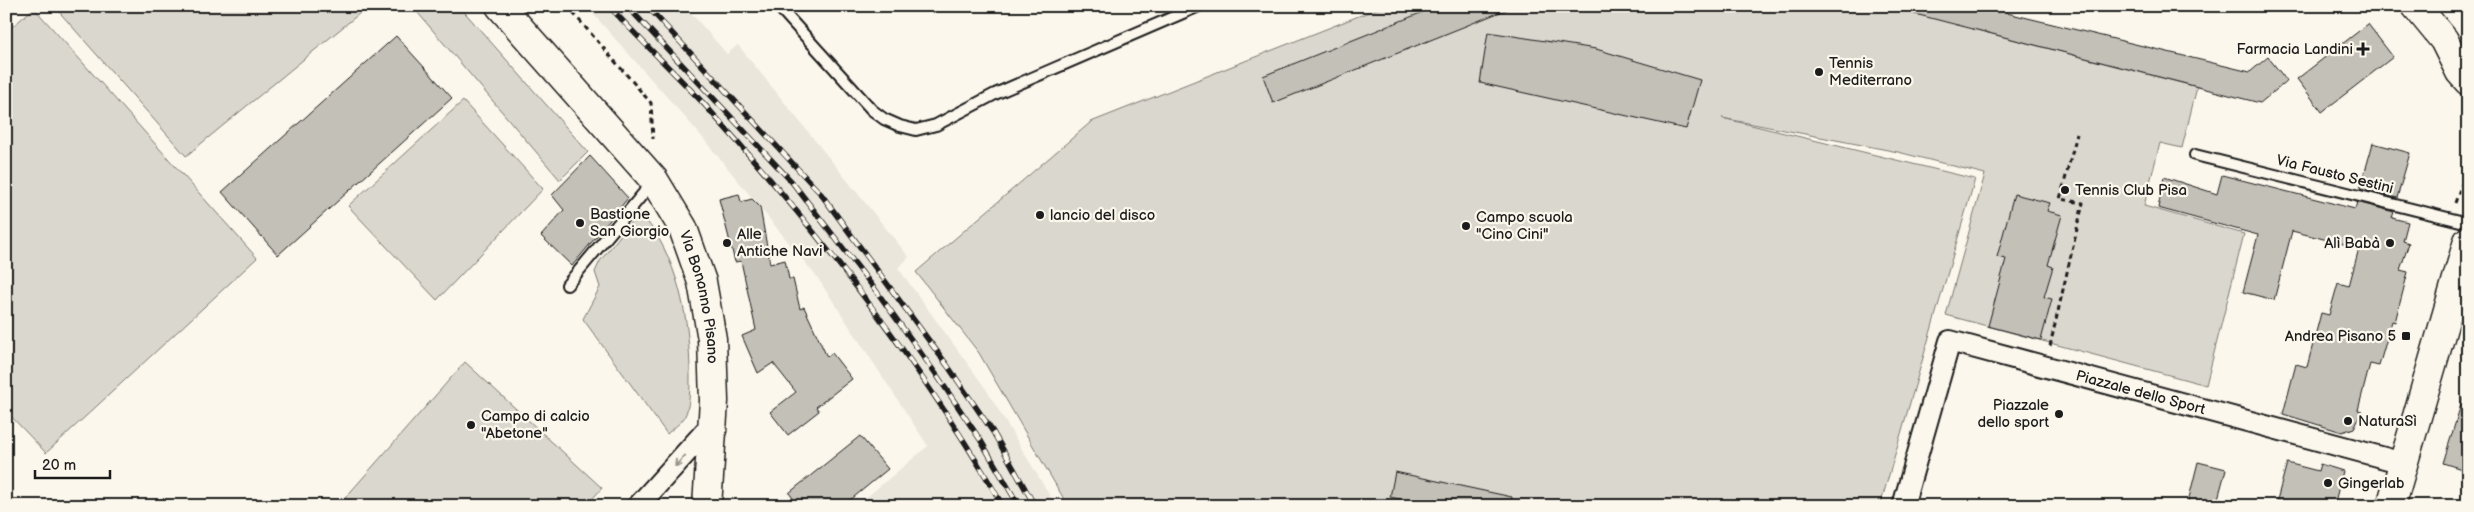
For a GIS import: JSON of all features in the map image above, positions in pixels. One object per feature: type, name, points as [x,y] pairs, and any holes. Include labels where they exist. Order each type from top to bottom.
[{"type":"main road","name":"Via Bonanno Pisano","points":[[500,6],[654,180],[679,220],[699,272],[712,339],[714,372],[707,506]]},
{"type":"main road","points":[[2416,6],[2444,40],[2460,72],[2468,82]]},
{"type":"main road","points":[[2444,40],[2468,56]]},
{"type":"main road","points":[[2391,506],[2468,241]]},
{"type":"street","name":"Piazzale dello Sport","points":[[1903,506],[1950,341],[2403,463]]},
{"type":"street","points":[[638,506],[712,424]]},
{"type":"lane","points":[[778,6],[872,110],[892,123],[916,130],[936,125],[995,94],[1199,6]]},
{"type":"lane","name":"Via Fausto Sestini","points":[[2195,155],[2468,223]]},
{"type":"lane","points":[[567,285],[654,180]]},
{"type":"path","points":[[567,6],[651,103],[653,142]]},
{"type":"path","points":[[2045,366],[2084,203],[2060,199],[2077,134]]},
{"type":"path","points":[[2455,203],[2468,166]]},
{"type":"shaded area","points":[[54,6],[354,6],[360,13],[186,156]]},
{"type":"shaded area","points":[[412,6],[459,6],[588,152],[560,180]]},
{"type":"shaded area","points":[[586,6],[685,6],[727,54],[738,45],[909,257],[898,268],[986,389],[1056,506],[856,506],[928,446],[817,277],[698,132]]},
{"type":"shaded area","name":"Campo scuola \"Cino Cini\"","points":[[1384,6],[1979,6],[1973,29],[2197,87],[2182,148],[2160,143],[2144,206],[2244,234],[2206,385],[1946,315],[1985,174],[1898,152],[1722,118],[1975,179],[1880,506],[1409,506],[1378,499],[1377,506],[1068,506],[979,353],[916,272],[1091,122]]},
{"type":"shaded area","points":[[34,8],[257,258],[46,453],[6,411],[6,32]]},
{"type":"shaded area","points":[[463,101],[543,189],[437,300],[348,206]]},
{"type":"shaded area","points":[[639,212],[663,247],[672,267],[679,289],[688,333],[690,376],[686,414],[667,434],[583,319],[600,287],[595,272],[600,261]]},
{"type":"shaded area","name":"Campo di calcio \"Abetone\"","points":[[465,362],[602,488],[586,506],[338,506]]},
{"type":"building","points":[[1438,6],[1513,7],[1273,103],[1263,76]]},
{"type":"building","points":[[1912,6],[2009,6],[2007,13],[2250,72],[2268,57],[2287,81],[2260,103],[1911,13]]},
{"type":"building","points":[[2368,24],[2393,57],[2322,112],[2297,79]]},
{"type":"building","points":[[1488,32],[1596,49],[1700,80],[1686,129],[1480,83]]},
{"type":"building","points":[[396,36],[452,98],[278,255],[222,192]]},
{"type":"building","points":[[2373,143],[2410,153],[2397,198],[2360,189]]},
{"type":"building","name":"Bastione San Giorgio","points":[[590,156],[628,198],[572,266],[541,236],[564,210],[552,195]]},
{"type":"building","points":[[2222,175],[2355,209],[2357,202],[2394,212],[2392,218],[2408,222],[2403,241],[2409,243],[2400,270],[2408,272],[2395,322],[2392,321],[2379,366],[2370,364],[2358,410],[2362,411],[2354,428],[2342,432],[2283,414],[2296,364],[2307,367],[2321,313],[2329,315],[2338,283],[2349,286],[2359,248],[2292,231],[2274,300],[2243,292],[2258,235],[2158,208],[2164,177],[2217,194]]},
{"type":"building","points":[[739,194],[741,202],[752,199],[760,207],[770,264],[785,260],[789,279],[793,279],[800,309],[804,307],[827,357],[832,353],[852,379],[816,407],[819,411],[788,435],[770,412],[796,392],[773,363],[758,373],[742,336],[756,330],[741,261],[735,262],[719,199]]},
{"type":"building","points":[[2014,194],[2050,203],[2047,211],[2062,215],[2048,265],[2053,267],[2044,297],[2052,299],[2041,340],[1988,326],[2006,259],[1997,257]]},
{"type":"building","points":[[2463,398],[2468,399],[2468,471],[2443,463]]},
{"type":"building","points":[[860,436],[888,469],[843,506],[799,506],[789,493]]},
{"type":"building","points":[[2198,462],[2226,469],[2216,506],[2187,506]]},
{"type":"building","points":[[2287,463],[2318,471],[2320,464],[2343,471],[2334,506],[2300,506],[2277,500]]},
{"type":"building","points":[[1395,472],[1512,497],[1511,506],[1432,506],[1390,497]]},
{"type":"railway","points":[[609,6],[704,104],[826,247],[937,399],[1003,506]]},
{"type":"railway","points":[[627,6],[792,182],[877,292],[936,374],[981,441],[1019,506]]},
{"type":"railway","points":[[647,6],[821,194],[947,365],[993,432],[1035,506]]},
{"type":"place","name":"Farmacia Landini","points":[[2363,49]]},
{"type":"place","name":"Tennis Mediterrano","points":[[1819,72]]},
{"type":"place","name":"Tennis Club Pisa","points":[[2065,190]]},
{"type":"place","name":"lancio del disco","points":[[1040,215]]},
{"type":"place","name":"Bastione San Giorgio","points":[[580,223]]},
{"type":"place","name":"Campo scuola \"Cino Cini\"","points":[[1466,226]]},
{"type":"place","name":"Alle Antiche Navi","points":[[727,243]]},
{"type":"place","name":"Alì Babà","points":[[2390,243]]},
{"type":"place","name":"Andrea Pisano 5","points":[[2406,336]]},
{"type":"place","name":"Piazzale dello sport","points":[[2059,414]]},
{"type":"place","name":"NaturaSì","points":[[2348,421]]},
{"type":"place","name":"Campo di calcio \"Abetone\"","points":[[471,425]]},
{"type":"place","name":"Gingerlab","points":[[2328,483]]}]
